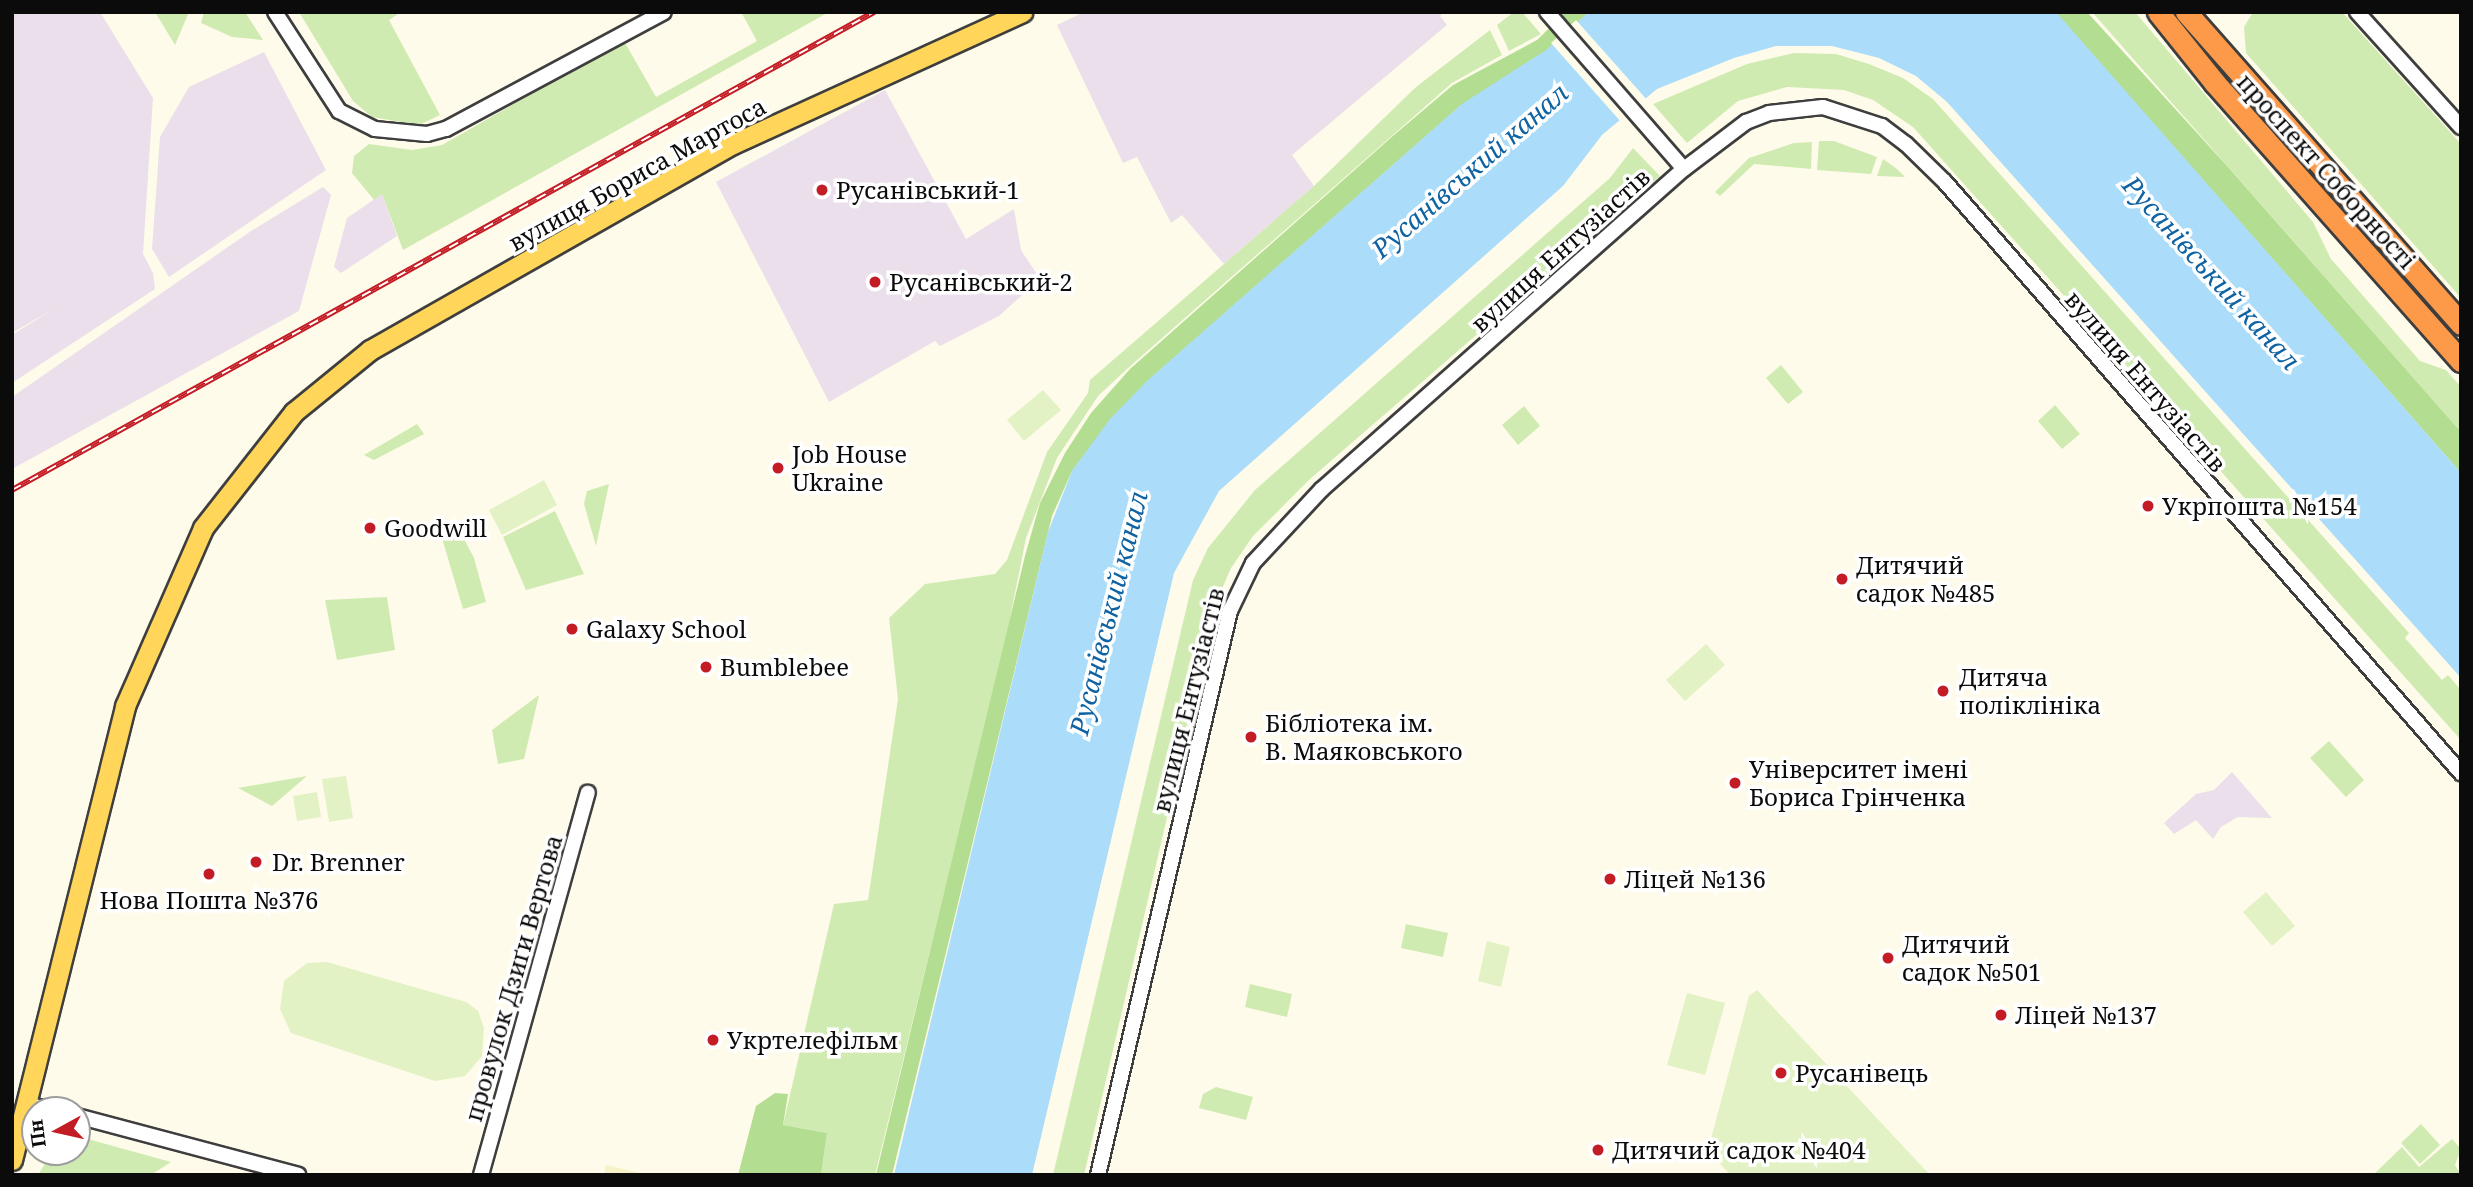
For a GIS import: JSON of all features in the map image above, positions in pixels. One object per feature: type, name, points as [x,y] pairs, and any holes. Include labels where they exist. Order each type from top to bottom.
[{"type":"highway","name":"проспект Соборності","points":[[2158,12],[2214,82],[2461,361]]},
{"type":"highway","name":"проспект Соборності","points":[[2186,12],[2461,324]]},
{"type":"main road","name":"вулиця Бориса Мартоса","points":[[28,1096],[125,706],[203,527],[294,412],[370,350],[733,144],[1022,12]]},
{"type":"main road","name":"вулиця Бориса Мартоса","points":[[12,1160],[21,1124]]},
{"type":"street","points":[[275,12],[332,103],[356,121],[401,134],[446,129],[664,12]]},
{"type":"street","name":"вулиця Ентузіастів","points":[[1547,12],[1684,169]]},
{"type":"street","points":[[2357,12],[2461,127]]},
{"type":"street","name":"вулиця Ентузіастів","points":[[1098,1175],[1230,611],[1242,581],[1279,531],[1322,489],[1684,169],[1746,122],[1795,107],[1823,107],[1853,114],[1882,126],[1906,144],[1945,182],[2461,773]]},
{"type":"street","name":"провулок Дзиґи Вертова","points":[[481,1175],[588,793]]},
{"type":"street","points":[[91,1120],[299,1175]]},
{"type":"shaded area","points":[[12,12],[100,12],[153,98],[143,254],[153,273],[155,289],[12,383],[12,335],[55,308],[12,333]]},
{"type":"shaded area","points":[[1084,12],[1444,12],[1440,16],[1447,25],[1292,155],[1314,186],[1224,264],[1182,215],[1171,223],[1137,157],[1123,163],[1057,25]]},
{"type":"shaded area","points":[[264,52],[326,170],[169,277],[152,249],[160,137],[189,87]]},
{"type":"shaded area","points":[[885,90],[966,239],[1014,209],[1021,250],[1040,279],[999,316],[940,346],[935,341],[829,402],[716,182]]},
{"type":"shaded area","points":[[323,187],[331,195],[299,311],[12,469],[12,397],[251,231]]},
{"type":"shaded area","points":[[382,194],[397,236],[341,273],[334,267],[347,218]]},
{"type":"shaded area","points":[[2232,772],[2272,818],[2238,817],[2221,827],[2213,839],[2196,820],[2174,834],[2164,823],[2196,794],[2214,790]]},
{"type":"shaded area","points":[[606,1165],[650,1175],[604,1175]]},
{"type":"green space","points":[[155,12],[189,12],[175,45]]},
{"type":"green space","points":[[204,12],[245,12],[263,40],[232,37],[201,23]]},
{"type":"green space","points":[[299,12],[401,12],[389,20],[440,115],[419,125],[372,117],[353,101]]},
{"type":"green space","points":[[741,12],[829,12],[403,250],[382,194],[374,200],[352,173],[354,156],[369,144],[412,150],[442,145],[624,41],[656,97],[757,41]]},
{"type":"green space","points":[[1514,12],[1522,12],[1541,34],[1509,51],[1497,25]]},
{"type":"green space","points":[[1566,12],[1589,12],[1546,51],[1459,107],[1151,378],[1114,416],[1072,471],[1052,516],[892,1175],[876,1175],[1025,556],[1040,503],[1065,453],[1091,413],[1130,369],[1394,135],[1453,85],[1537,40]]},
{"type":"green space","points":[[2055,12],[2087,12],[2228,167],[2461,432],[2461,473]]},
{"type":"green space","points":[[2092,12],[2135,12],[2313,222],[2331,259],[2420,361],[2446,370],[2461,387],[2461,432]]},
{"type":"green space","points":[[2253,12],[2342,12],[2461,144],[2461,298],[2246,53],[2244,27]]},
{"type":"green space","points":[[1490,30],[1502,55],[1452,83],[1127,369],[1098,396],[1057,458],[1026,538],[1004,648],[875,1175],[821,1175],[827,1133],[783,1125],[834,904],[868,900],[898,699],[889,618],[925,584],[995,574],[1007,560],[1047,452],[1088,393],[1090,380],[1314,186],[1416,87]]},
{"type":"green space","points":[[1794,53],[1836,54],[1869,64],[1903,78],[1933,99],[2409,633],[2405,638],[2442,680],[2448,675],[2461,690],[2461,740],[1913,127],[1873,100],[1844,90],[1787,87],[1738,101],[1687,143],[1653,104],[1747,64]]},
{"type":"green space","points":[[1819,141],[1834,141],[1877,157],[1871,174],[1817,170]]},
{"type":"green space","points":[[1812,142],[1811,169],[1754,164],[1720,196],[1715,192],[1749,158],[1794,143]]},
{"type":"green space","points":[[1633,148],[1660,176],[1310,479],[1253,536],[1231,568],[1218,598],[1084,1175],[1053,1175],[1193,580],[1208,548],[1255,490],[1610,178]]},
{"type":"green space","points":[[1883,159],[1897,169],[1905,177],[1877,176]]},
{"type":"green space","points":[[1781,365],[1803,392],[1788,404],[1766,378]]},
{"type":"green space","points":[[1043,390],[1061,410],[1024,441],[1007,420]]},
{"type":"green space","points":[[2055,405],[2080,434],[2062,449],[2038,421]]},
{"type":"green space","points":[[1524,406],[1540,426],[1518,445],[1502,425]]},
{"type":"green space","points":[[417,424],[424,434],[374,460],[364,455]]},
{"type":"green space","points":[[544,480],[557,505],[502,535],[489,510]]},
{"type":"green space","points":[[609,484],[596,546],[584,504],[587,491]]},
{"type":"green space","points":[[555,511],[584,574],[526,590],[503,537]]},
{"type":"green space","points":[[457,526],[474,558],[486,602],[463,609],[441,535]]},
{"type":"green space","points":[[387,597],[395,650],[337,660],[325,600]]},
{"type":"green space","points":[[1706,644],[1725,665],[1685,701],[1666,680]]},
{"type":"green space","points":[[539,695],[524,759],[498,764],[492,730]]},
{"type":"green space","points":[[2329,741],[2364,780],[2346,797],[2310,758]]},
{"type":"green space","points":[[307,776],[272,806],[238,788]]},
{"type":"green space","points":[[346,776],[353,818],[329,822],[322,779]]},
{"type":"green space","points":[[317,792],[321,817],[297,821],[293,796]]},
{"type":"green space","points":[[2266,892],[2295,926],[2272,946],[2243,912]]},
{"type":"green space","points":[[1406,924],[1448,933],[1443,957],[1401,948]]},
{"type":"green space","points":[[1487,941],[1510,947],[1501,987],[1478,981]]},
{"type":"green space","points":[[327,962],[466,1002],[478,1011],[484,1028],[482,1056],[465,1076],[435,1081],[291,1033],[280,1009],[284,981],[307,963]]},
{"type":"green space","points":[[1250,984],[1292,994],[1287,1017],[1245,1007]]},
{"type":"green space","name":"Русанівець","points":[[1757,990],[1930,1175],[1730,1175],[1708,1150],[1749,996]]},
{"type":"green space","points":[[1687,993],[1725,1003],[1705,1075],[1667,1065]]},
{"type":"green space","points":[[1216,1087],[1253,1097],[1246,1120],[1199,1108],[1203,1094]]},
{"type":"green space","points":[[775,1093],[788,1094],[783,1125],[827,1133],[821,1175],[738,1175],[756,1106]]},
{"type":"green space","points":[[2421,1124],[2440,1145],[2420,1164],[2401,1143]]},
{"type":"green space","points":[[2452,1139],[2461,1149],[2455,1165],[2461,1175],[2373,1175],[2402,1147],[2419,1167]]},
{"type":"green space","points":[[91,1140],[171,1162],[151,1175],[38,1175],[43,1166],[91,1166]]},
{"type":"water","name":"Русанівський канал","points":[[1589,12],[2056,12],[2461,473],[2461,678],[1947,102],[1916,76],[1879,58],[1832,46],[1776,46],[1734,58],[1657,89],[1602,135],[1563,186],[1219,491],[1174,573],[1032,1175],[894,1175],[1048,532],[1072,471],[1110,419],[1147,381],[1462,104],[1546,50]]},
{"type":"pier","points":[[1576,20],[1648,101],[1622,123],[1551,43]]},
{"type":"railway","points":[[12,490],[874,12]]},
{"type":"place","name":"Русанівський-1","points":[[822,190]]},
{"type":"place","name":"Русанівський-2","points":[[875,282]]},
{"type":"place","name":"Job House Ukraine","points":[[778,468]]},
{"type":"place","name":"Укрпошта №154","points":[[2148,506]]},
{"type":"place","name":"Goodwill","points":[[370,528]]},
{"type":"place","name":"Дитячий садок №485","points":[[1842,579]]},
{"type":"place","name":"Galaxy School","points":[[572,629]]},
{"type":"place","name":"Bumblebee","points":[[706,667]]},
{"type":"place","name":"Дитяча поліклініка","points":[[1943,691]]},
{"type":"place","name":"Бібліотека ім. В. Маяковського","points":[[1251,737]]},
{"type":"place","name":"Університет імені Бориса Грінченка","points":[[1735,783]]},
{"type":"place","name":"Dr. Brenner","points":[[256,862]]},
{"type":"place","name":"Нова Пошта №376","points":[[209,874]]},
{"type":"place","name":"Ліцей №136","points":[[1610,879]]},
{"type":"place","name":"Дитячий садок №501","points":[[1888,958]]},
{"type":"place","name":"Ліцей №137","points":[[2001,1015]]},
{"type":"place","name":"Укртелефільм","points":[[713,1040]]},
{"type":"place","name":"Русанівець","points":[[1781,1073]]},
{"type":"place","name":"Дитячий садок №404","points":[[1598,1150]]}]
